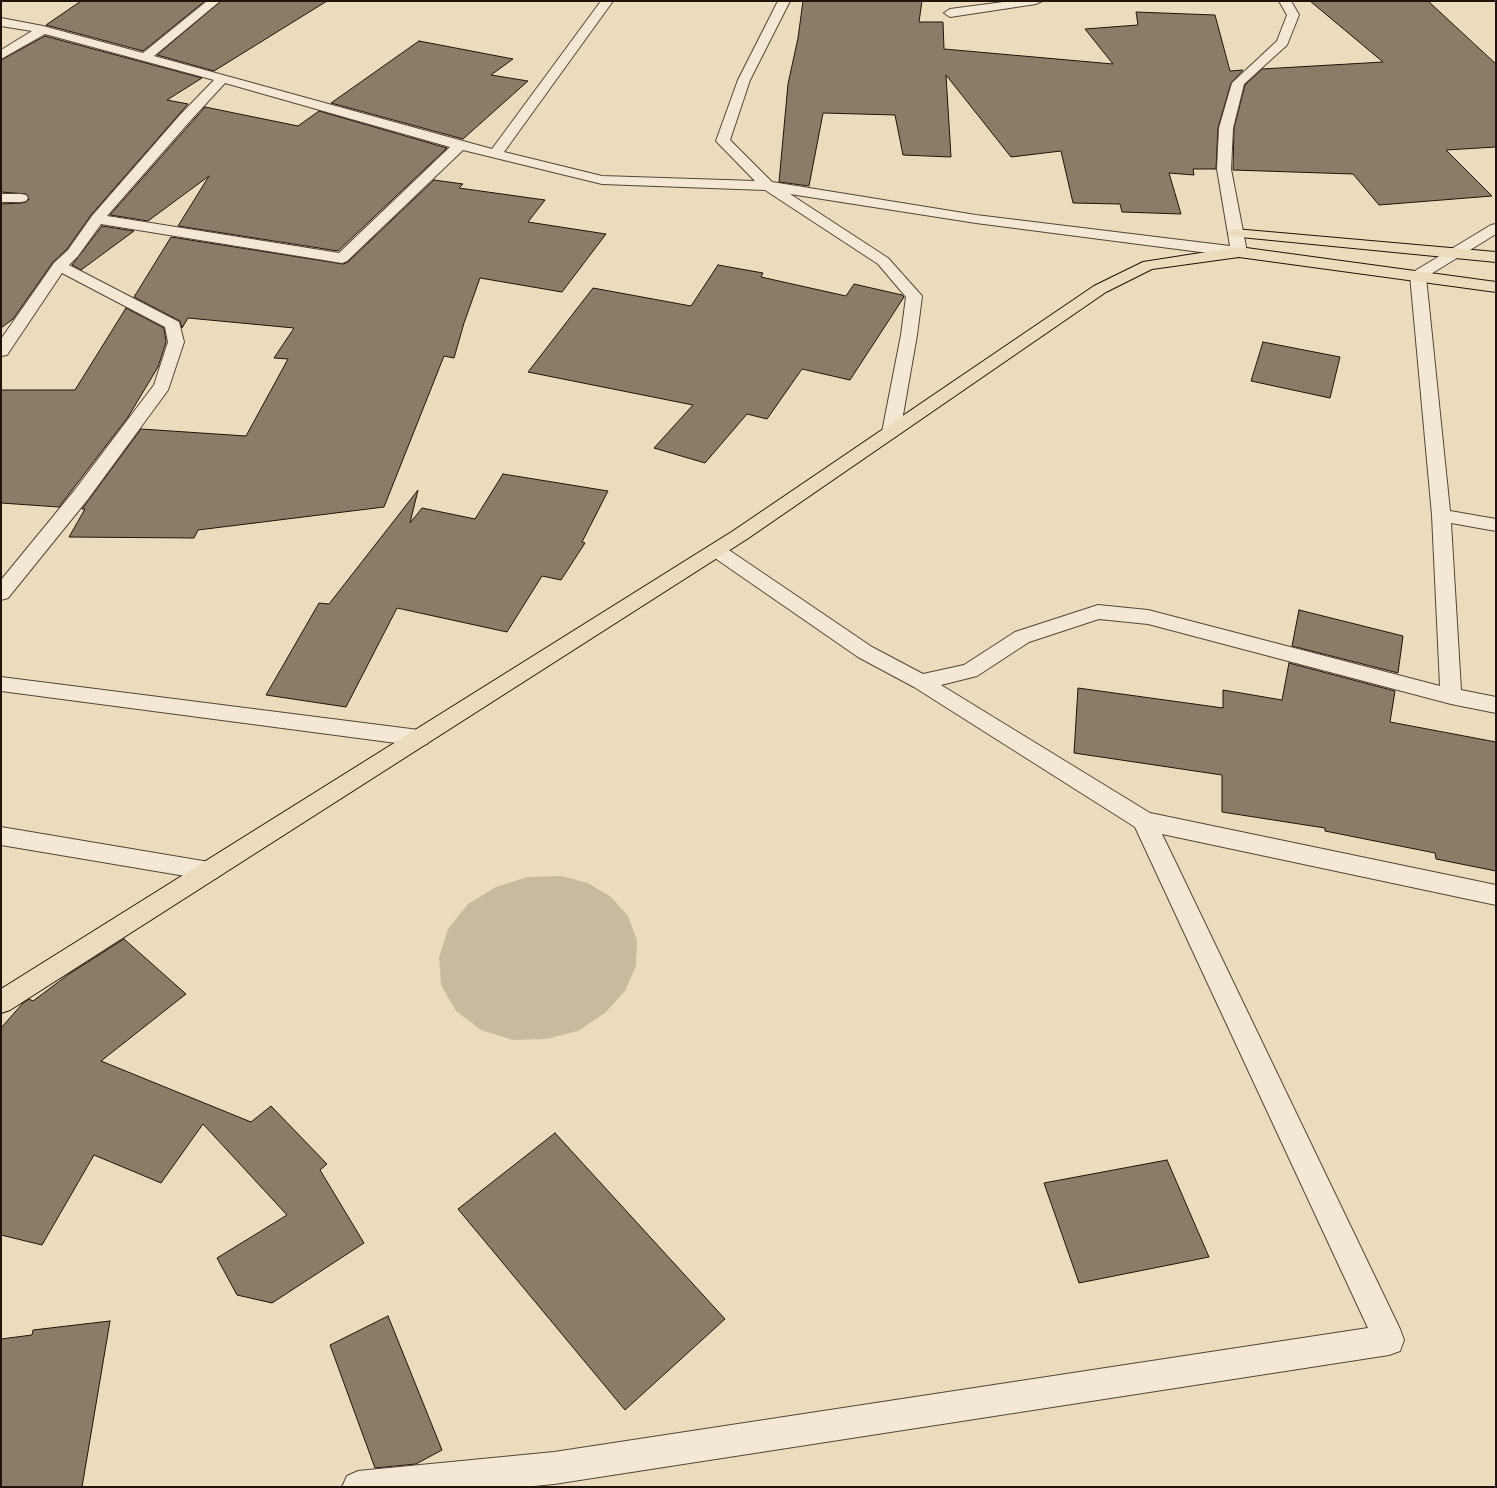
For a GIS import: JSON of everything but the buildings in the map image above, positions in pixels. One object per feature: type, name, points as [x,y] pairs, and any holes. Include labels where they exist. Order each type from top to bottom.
[{"type":"main road","points":[[1237,242],[1418,275],[1496,287]]},
{"type":"main road","points":[[1,1002],[716,550],[1100,289],[1148,264],[1237,242],[1454,253],[1496,257]]},
{"type":"street","points":[[145,57],[214,1]]},
{"type":"street","points":[[494,154],[607,1]]},
{"type":"street","points":[[784,1],[744,80],[723,141],[768,186],[883,261],[914,296],[909,335],[891,432]]},
{"type":"street","points":[[950,13],[1036,1]]},
{"type":"street","points":[[1,22],[43,30],[460,145],[602,180],[768,186],[976,219],[1237,242],[1224,169],[1226,128],[1238,83],[1283,42],[1293,15],[1285,1]]},
{"type":"street","points":[[1,55],[43,30]]},
{"type":"street","points":[[1,351],[59,266],[73,252],[97,219],[185,118],[222,79]]},
{"type":"street","points":[[97,219],[342,258],[460,145]]},
{"type":"street","points":[[1,198],[21,198]]},
{"type":"street","points":[[1451,696],[1441,515],[1418,275],[1496,228]]},
{"type":"street","points":[[1,593],[81,495],[162,386],[176,342],[173,325],[59,266]]},
{"type":"street","points":[[1441,515],[1496,525]]},
{"type":"street","points":[[716,550],[865,652],[921,682],[1144,821],[1496,896]]},
{"type":"street","points":[[921,682],[970,671],[1022,637],[1098,612],[1148,617],[1451,696],[1496,705]]},
{"type":"street","points":[[1,684],[419,738]]},
{"type":"street","points":[[358,1487],[554,1468],[1389,1340],[1144,821]]},
{"type":"street","points":[[1,836],[209,871]]},
{"type":"shaded area","points":[[561,876],[588,883],[611,897],[628,916],[637,940],[636,966],[625,991],[605,1013],[578,1031],[546,1039],[513,1040],[481,1030],[456,1011],[441,985],[439,957],[448,929],[468,904],[496,887],[528,877]]}]
